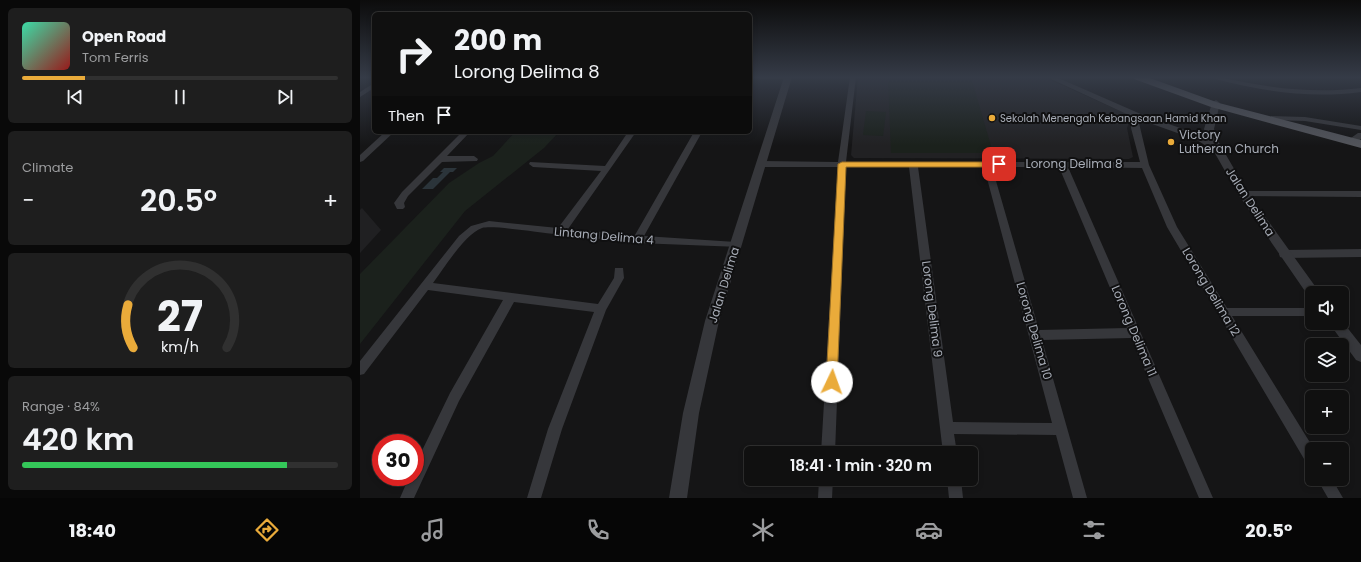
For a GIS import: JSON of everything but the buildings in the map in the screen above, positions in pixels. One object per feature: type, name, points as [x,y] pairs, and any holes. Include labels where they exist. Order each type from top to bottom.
[{"type":"main road","points":[[1204,100],[1357,140]]},
{"type":"main road","points":[[1212,103],[1357,140]]},
{"type":"street","name":"Jalan Delima","points":[[678,498],[691,413],[706,348],[781,100]]},
{"type":"street","points":[[828,446],[842,164],[850,100]]},
{"type":"street","points":[[1103,100],[1140,117],[1200,138],[1217,149]]},
{"type":"street","points":[[1181,132],[1210,135],[1209,129],[1212,103]]},
{"type":"street","name":"Lorong Delima 12","points":[[1140,117],[1135,123],[1134,128],[1145,165],[1172,227],[1305,448]]},
{"type":"street","points":[[1274,118],[1305,119],[1361,128]]},
{"type":"street","points":[[360,159],[388,134]]},
{"type":"street","points":[[400,207],[400,203],[405,194],[464,134]]},
{"type":"street","points":[[560,233],[631,134]]},
{"type":"street","points":[[637,240],[697,134]]},
{"type":"street","name":"Jalan Delima","points":[[1210,135],[1243,194],[1284,254],[1309,286]]},
{"type":"street","points":[[440,158],[474,159]]},
{"type":"street","points":[[533,164],[607,169]]},
{"type":"street","name":"Lorong Delima 8","points":[[762,164],[1145,165]]},
{"type":"street","name":"Lorong Delima 9","points":[[913,164],[949,446]]},
{"type":"street","name":"Lorong Delima 10","points":[[987,164],[1080,498]]},
{"type":"street","name":"Lorong Delima 11","points":[[1062,164],[1206,498]]},
{"type":"street","points":[[1243,194],[1361,194]]},
{"type":"street","name":"Lintang Delima 4","points":[[426,286],[462,238],[473,228],[489,224],[560,233],[637,240],[736,245]]},
{"type":"street","points":[[1284,254],[1361,254]]},
{"type":"street","points":[[534,498],[555,429],[601,309],[619,278],[619,271]]},
{"type":"street","points":[[360,370],[426,286],[601,309]]},
{"type":"street","points":[[407,498],[454,396],[511,297]]},
{"type":"street","points":[[1222,312],[1305,312]]},
{"type":"street","points":[[1341,330],[1361,356]]},
{"type":"street","points":[[1034,335],[1135,333]]},
{"type":"street","points":[[947,428],[1061,428]]},
{"type":"street","points":[[825,498],[826,486]]},
{"type":"street","points":[[955,486],[956,498]]},
{"type":"street","points":[[1328,486],[1336,498]]},
{"type":"shaded area","name":"Sekolah Menengah Kebangsaan Hamid Khan","points":[[856,100],[1096,100],[1129,115],[1130,119],[1127,128],[1133,157],[1129,159],[854,158],[851,155]]},
{"type":"shaded area","points":[[889,100],[978,100],[993,153],[891,153]]},
{"type":"shaded area","points":[[866,111],[886,112],[883,136],[863,135]]},
{"type":"shaded area","points":[[513,134],[557,134],[544,148],[465,211],[360,344],[360,274],[449,183],[479,163],[493,156]]},
{"type":"shaded area","points":[[444,168],[457,168],[453,172],[450,172],[433,189],[422,189],[433,178],[437,178],[443,172],[440,172]]},
{"type":"place","name":"Sekolah Menengah Kebangsaan Hamid Khan","points":[[992,118]]},
{"type":"place","name":"Victory Lutheran Church","points":[[1171,142]]},
{"type":"route","points":[[832,382],[842,164],[999,164]]}]
